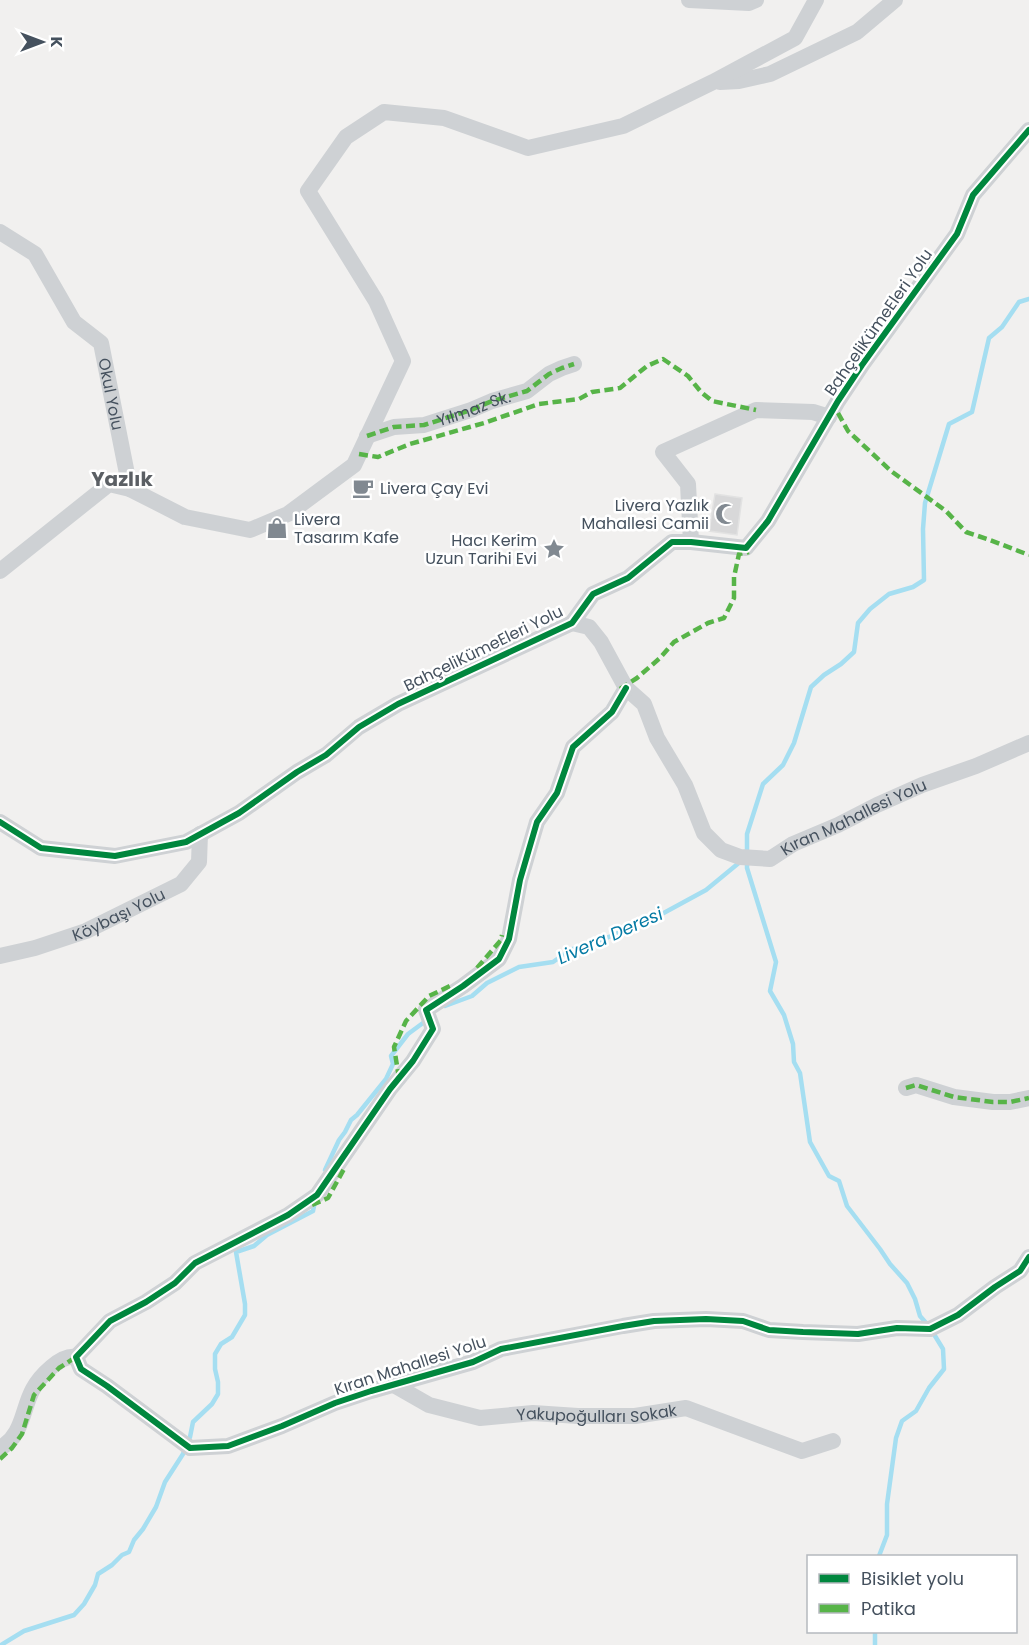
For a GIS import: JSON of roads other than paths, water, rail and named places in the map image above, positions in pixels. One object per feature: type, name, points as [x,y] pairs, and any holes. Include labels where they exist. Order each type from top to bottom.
[{"type":"street","points":[[689,0],[749,3],[756,0]]},
{"type":"street","points":[[0,571],[109,484],[130,489],[185,517],[250,530],[288,514],[354,465],[403,361],[376,301],[308,191],[346,137],[384,112],[444,118],[528,148],[623,126],[713,82],[795,38],[816,0]]},
{"type":"street","points":[[713,82],[739,81],[770,74],[857,32],[895,0]]},
{"type":"street","name":"BahçeliKümeEleri Yolu","points":[[0,822],[41,848],[115,856],[186,842],[239,813],[297,772],[326,755],[359,727],[398,704],[572,623],[593,594],[628,578],[672,542],[746,548],[768,521],[862,365],[957,234],[973,195],[1029,130]]},
{"type":"street","name":"Okul Yolu","points":[[0,232],[35,254],[74,322],[101,343],[130,489]]},
{"type":"street","name":"Yılmaz Sk.","points":[[367,436],[394,427],[424,426],[526,391],[549,374],[574,364]]},
{"type":"street","points":[[691,542],[688,484],[663,452],[756,410],[813,412],[829,417]]},
{"type":"street","name":"Kıran Mahallesi Yolu","points":[[572,623],[588,627],[602,642],[626,688],[644,704],[657,738],[685,785],[704,833],[721,850],[740,857],[770,859],[793,844],[886,801],[1029,743]]},
{"type":"street","points":[[0,1448],[7,1445],[14,1437],[34,1387],[55,1364],[67,1357],[76,1357],[110,1321],[176,1283],[195,1263],[288,1215],[317,1195],[390,1089],[413,1061],[433,1029],[426,1010],[499,959],[509,939],[520,880],[537,822],[557,793],[573,747],[612,712],[626,688]]},
{"type":"street","name":"Köybaşı Yolu","points":[[0,956],[35,948],[86,931],[181,884],[199,862],[200,834]]},
{"type":"street","points":[[906,1088],[916,1084],[954,1097],[993,1102],[1011,1102],[1029,1098]]},
{"type":"street","name":"Kıran Mahallesi Yolu","points":[[76,1357],[81,1369],[190,1449],[228,1446],[335,1403],[473,1362],[501,1349],[654,1321],[706,1319],[743,1321],[769,1330],[858,1334],[897,1328],[930,1329],[958,1315],[1020,1271],[1027,1262]]},
{"type":"street","name":"Yakupoğulları Sokak","points":[[394,1385],[429,1405],[480,1418],[533,1413],[634,1416],[686,1408],[802,1451],[833,1441]]},
{"type":"waterway","name":"Livera Deresi","points":[[747,853],[747,834],[763,784],[783,765],[794,743],[811,687],[854,652],[858,623],[870,609],[889,594],[913,587],[924,580],[925,503],[949,424],[972,412],[989,338],[1002,327],[1019,302],[1029,299]]},
{"type":"waterway","name":"Livera Deresi","points":[[747,861],[747,868],[776,962],[770,991],[784,1015],[793,1044],[794,1062],[800,1073],[810,1142],[829,1176],[839,1181],[847,1206],[907,1283],[920,1316],[927,1324]]},
{"type":"waterway","name":"Livera Deresi","points":[[445,1006],[472,996],[487,983],[519,967],[553,962],[570,950],[604,939],[660,915],[706,890],[740,862]]},
{"type":"waterway","name":"Livera Deresi","points":[[325,1170],[351,1120],[386,1079],[393,1064],[391,1056],[408,1034],[427,1020]]},
{"type":"waterway","name":"Livera Deresi","points":[[1,1645],[24,1631],[74,1615],[84,1604],[95,1585],[98,1574],[129,1552],[134,1540],[156,1507],[165,1482],[183,1454],[193,1422],[212,1404],[218,1394],[215,1354],[221,1344],[232,1337],[245,1315],[236,1252],[254,1246],[267,1235],[313,1211],[315,1201]]},
{"type":"waterway","name":"Livera Deresi","points":[[879,1555],[887,1535],[887,1504],[896,1438],[902,1421],[916,1411],[929,1388],[944,1369],[943,1349],[932,1331]]},
{"type":"waterway","name":"Livera Deresi","points":[[875,1633],[875,1645]]},
{"type":"place","name":"Livera Çay Evi","points":[[363,488]]},
{"type":"place","name":"Livera Yazlık Mahallesi Camii","points":[[726,514]]},
{"type":"place","name":"Livera Tasarım Kafe","points":[[277,528]]},
{"type":"place","name":"Hacı Kerim Uzun Tarihi Evi","points":[[554,549]]},
{"type":"district","name":"Yazlık","points":[[122,479]]}]
